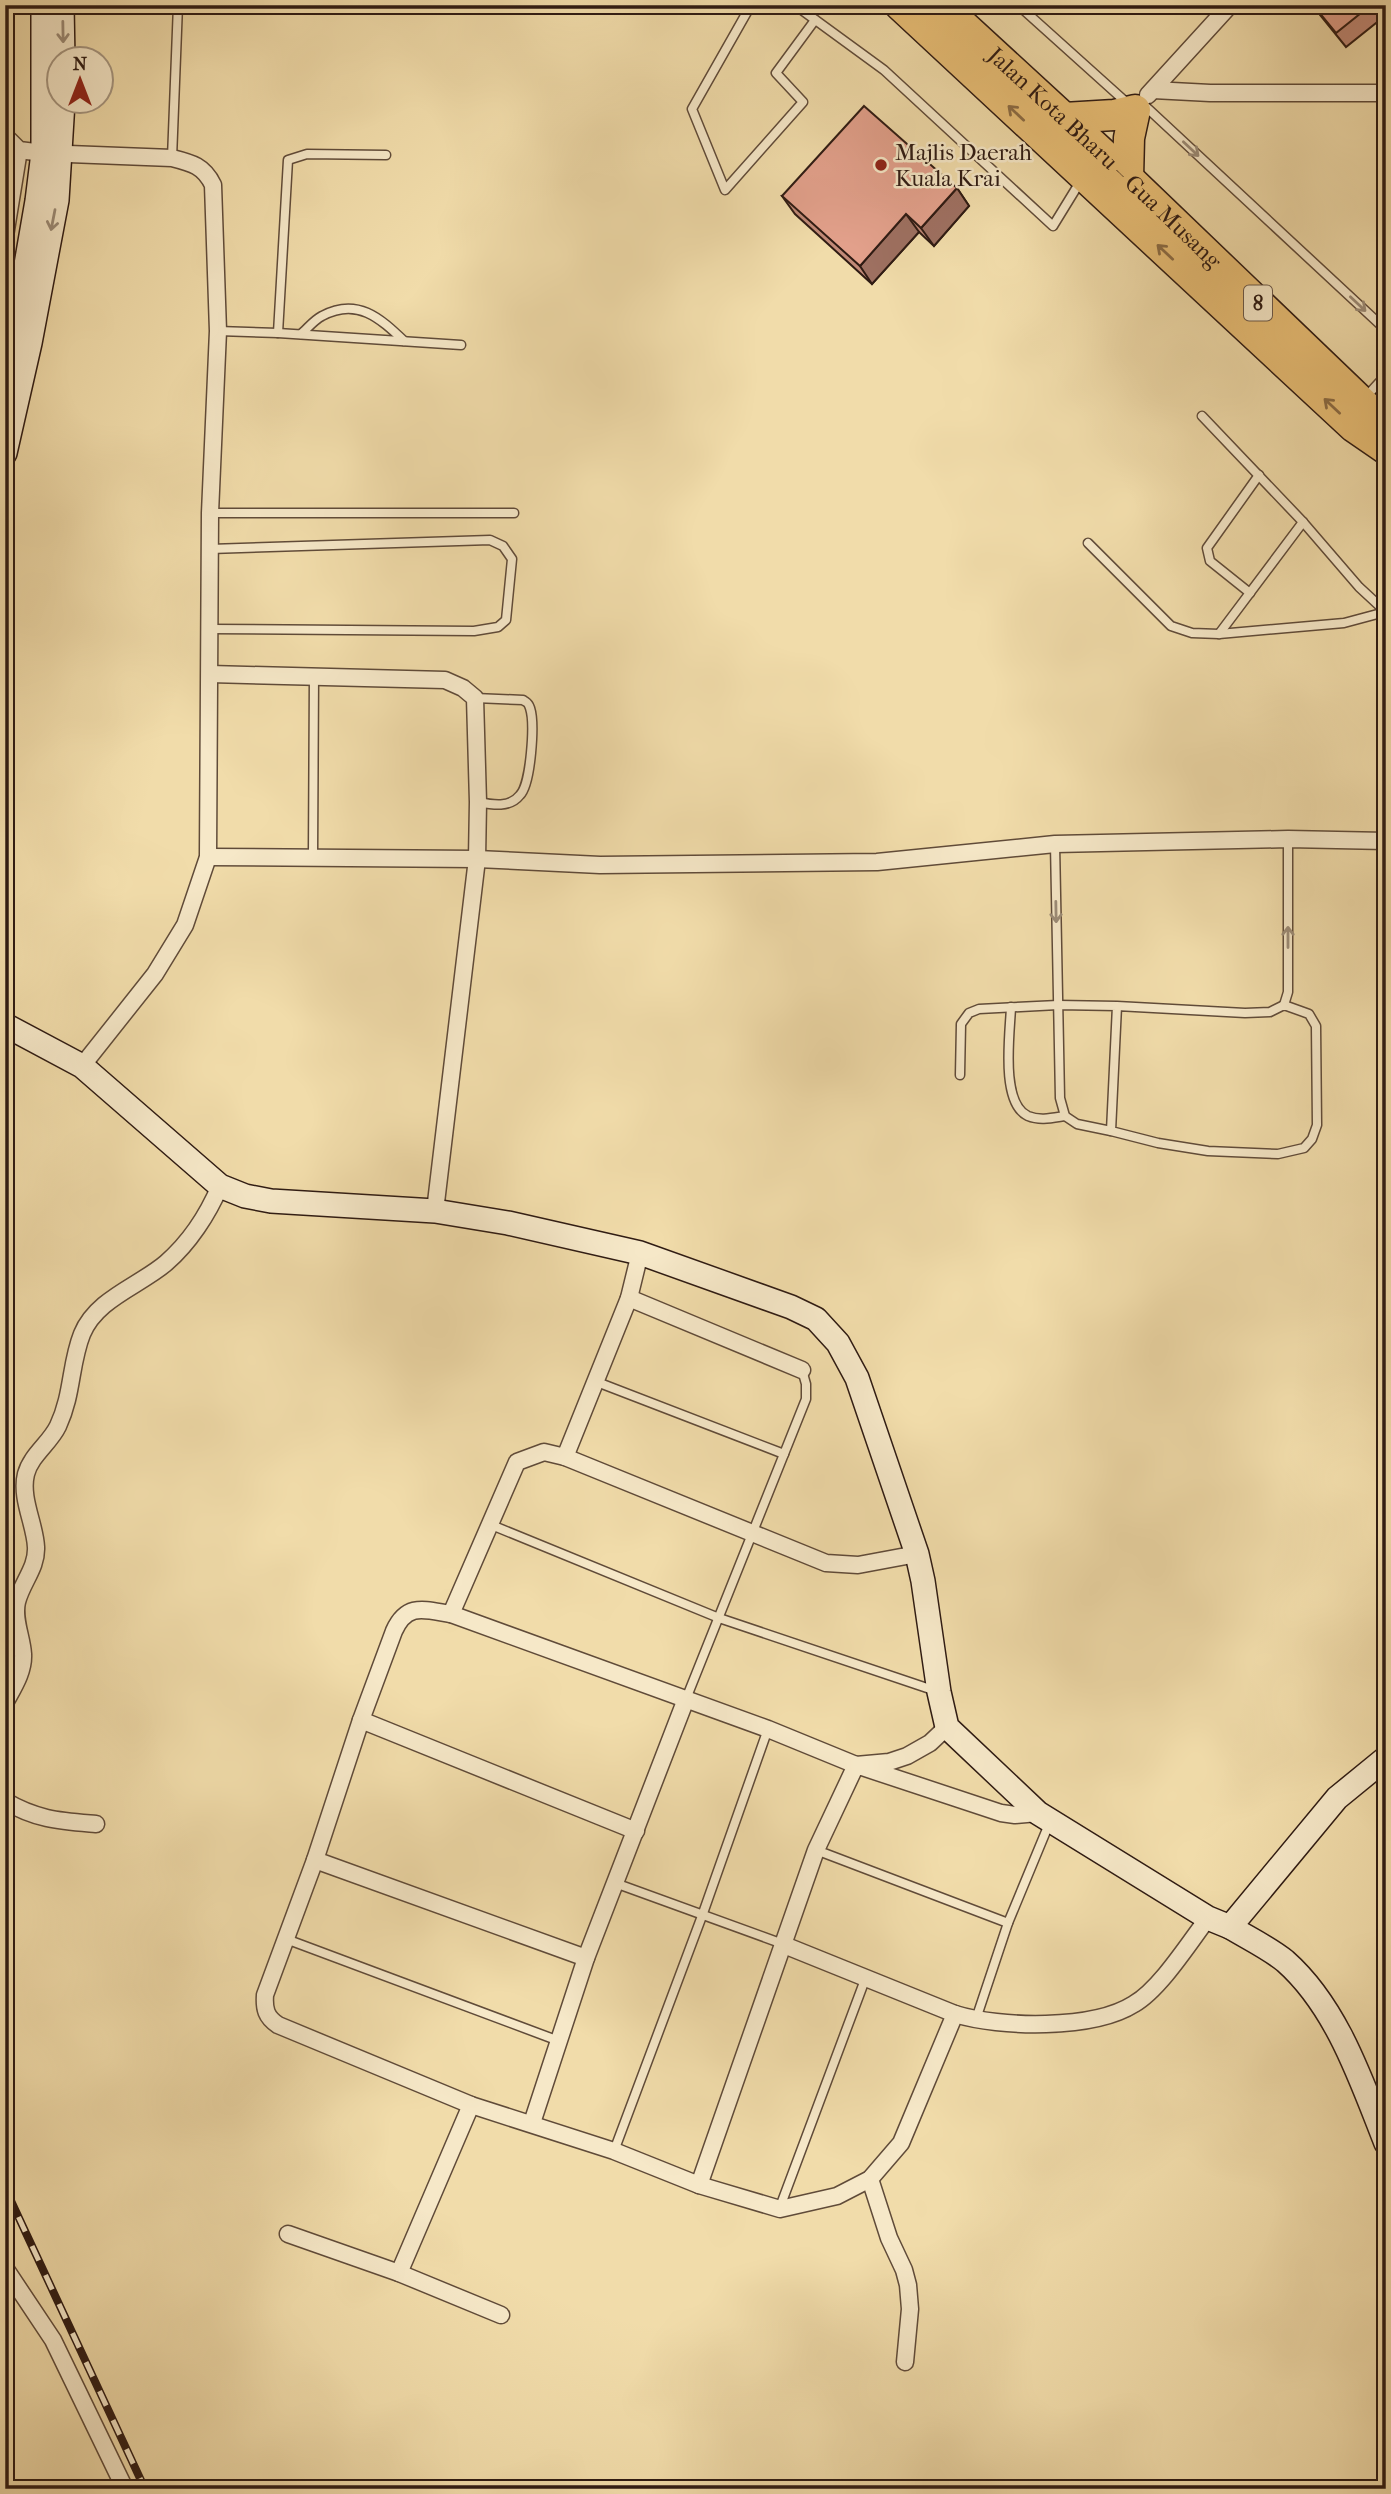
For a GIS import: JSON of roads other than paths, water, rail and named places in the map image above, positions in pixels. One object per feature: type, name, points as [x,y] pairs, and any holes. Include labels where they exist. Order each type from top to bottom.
[{"type":"highway","name":"Jalan Kota Bharu – Gua Musang","points":[[900,5],[1354,427],[1386,449]]},
{"type":"highway","name":"Jalan Kota Bharu – Gua Musang","points":[[941,5],[1102,153],[1362,402],[1386,429]]},
{"type":"highway","points":[[1064,118],[1114,115],[1143,101]]},
{"type":"highway","points":[[1128,178],[1129,138],[1143,101]]},
{"type":"street","points":[[5,453],[30,343],[57,200],[43,5]]},
{"type":"street","points":[[62,5],[63,46]]},
{"type":"street","points":[[1084,177],[1143,101],[1224,7]]},
{"type":"street","points":[[1143,101],[1210,93],[1386,93]]},
{"type":"street","points":[[5,386],[37,201],[60,116]]},
{"type":"street","points":[[5,136],[19,150],[172,158],[189,162],[207,172],[213,185],[218,331],[210,513],[208,857],[185,925],[155,974],[82,1066]]},
{"type":"street","points":[[5,236],[8,198],[19,150]]},
{"type":"street","points":[[8,198],[37,201]]},
{"type":"street","points":[[210,674],[444,680],[463,688],[475,698],[477,859],[435,1211]]},
{"type":"street","points":[[208,857],[477,859],[600,865],[877,862],[1055,844],[1288,839],[1386,841]]},
{"type":"street","points":[[5,1025],[82,1066],[220,1186],[245,1196],[271,1201],[435,1211],[508,1223],[640,1253],[791,1307],[816,1319],[838,1342],[857,1378],[917,1554],[947,1727],[1044,1817],[1208,1918],[1230,1927],[1284,1960],[1311,1989],[1334,2024],[1386,2143]]},
{"type":"street","points":[[5,1703],[20,1673],[23,1656],[16,1614],[17,1601],[36,1558],[25,1476],[29,1465],[57,1429],[70,1393],[75,1353],[83,1331],[104,1306],[166,1263],[211,1208],[220,1186]]},
{"type":"street","points":[[565,1457],[629,1298],[640,1253]]},
{"type":"street","points":[[629,1298],[802,1370]]},
{"type":"street","points":[[451,1614],[517,1462],[544,1452],[565,1457],[826,1563],[858,1566],[917,1554]]},
{"type":"street","points":[[955,2014],[901,2143],[870,2179],[837,2196],[780,2209],[699,2185],[614,2151],[471,2105],[278,2025],[269,2019],[264,2008],[265,1995],[315,1860],[361,1720],[400,1618],[417,1609],[451,1614],[768,1729],[856,1765],[1000,1813],[1044,1817]]},
{"type":"street","points":[[532,2123],[586,1958],[686,1699]]},
{"type":"street","points":[[361,1720],[636,1831]]},
{"type":"street","points":[[856,1765],[888,1762],[907,1756],[930,1743],[947,1727]]},
{"type":"street","points":[[1230,1927],[1337,1798],[1386,1758]]},
{"type":"street","points":[[699,2185],[816,1850],[856,1765]]},
{"type":"street","points":[[5,1801],[24,1812],[47,1820],[96,1824]]},
{"type":"street","points":[[315,1860],[586,1958]]},
{"type":"street","points":[[784,1945],[976,2021],[999,2024],[1065,2023],[1109,2016],[1136,2004],[1162,1978],[1208,1918]]},
{"type":"street","points":[[399,2273],[471,2105]]},
{"type":"street","points":[[870,2179],[908,2285],[910,2309],[905,2362]]},
{"type":"street","points":[[288,2234],[399,2273],[501,2315]]},
{"type":"street","points":[[5,2268],[52,2340],[125,2489]]},
{"type":"lane","points":[[172,158],[178,5]]},
{"type":"lane","points":[[751,5],[692,109],[725,190],[803,102],[775,73],[815,20]]},
{"type":"lane","points":[[795,5],[884,70],[1053,226],[1084,177]]},
{"type":"lane","points":[[1018,5],[1143,101],[1386,330]]},
{"type":"lane","points":[[278,333],[288,160],[307,154],[386,155]]},
{"type":"lane","points":[[300,334],[321,316],[343,309],[368,311],[404,341]]},
{"type":"lane","points":[[218,331],[461,345]]},
{"type":"lane","points":[[1362,402],[1386,375]]},
{"type":"lane","points":[[1202,416],[1303,522],[1359,587],[1386,612]]},
{"type":"lane","points":[[1250,593],[1210,561],[1207,548],[1259,475]]},
{"type":"lane","points":[[210,513],[514,513]]},
{"type":"lane","points":[[1219,634],[1303,522]]},
{"type":"lane","points":[[210,549],[490,540],[503,546],[512,558],[506,620],[498,627],[474,631],[210,629]]},
{"type":"lane","points":[[1088,543],[1171,626],[1192,633],[1219,634],[1344,623],[1386,612]]},
{"type":"lane","points":[[313,857],[314,676]]},
{"type":"lane","points":[[475,698],[523,700],[531,710],[532,724],[527,785],[519,797],[507,804],[478,802]]},
{"type":"lane","points":[[1284,1005],[1288,992],[1288,839]]},
{"type":"lane","points":[[1055,844],[1060,1098],[1065,1116]]},
{"type":"lane","points":[[960,1075],[961,1024],[969,1013],[979,1009],[1011,1007],[1058,1005],[1245,1013],[1270,1012],[1284,1005],[1309,1013],[1316,1026],[1317,1125],[1312,1139],[1304,1148],[1278,1154],[1208,1151],[1158,1143],[1077,1124],[1065,1116],[1040,1119],[1025,1115],[1013,1100],[1009,1080],[1011,1007]]},
{"type":"lane","points":[[1111,1131],[1117,1006]]},
{"type":"lane","points":[[686,1699],[806,1399],[802,1370]]},
{"type":"lane","points":[[597,1382],[784,1454]]},
{"type":"lane","points":[[488,1524],[719,1618],[939,1692]]},
{"type":"lane","points":[[614,2151],[702,1916],[768,1729]]},
{"type":"lane","points":[[976,2021],[1044,1817]]},
{"type":"lane","points":[[816,1850],[1008,1923]]},
{"type":"lane","points":[[615,1883],[784,1945]]},
{"type":"lane","points":[[286,1939],[559,2041]]},
{"type":"lane","points":[[780,2209],[866,1977]]},
{"type":"railway","points":[[5,2188],[145,2489]]},
{"type":"place","name":"Majlis Daerah Kuala Krai","points":[[881,165]]}]
